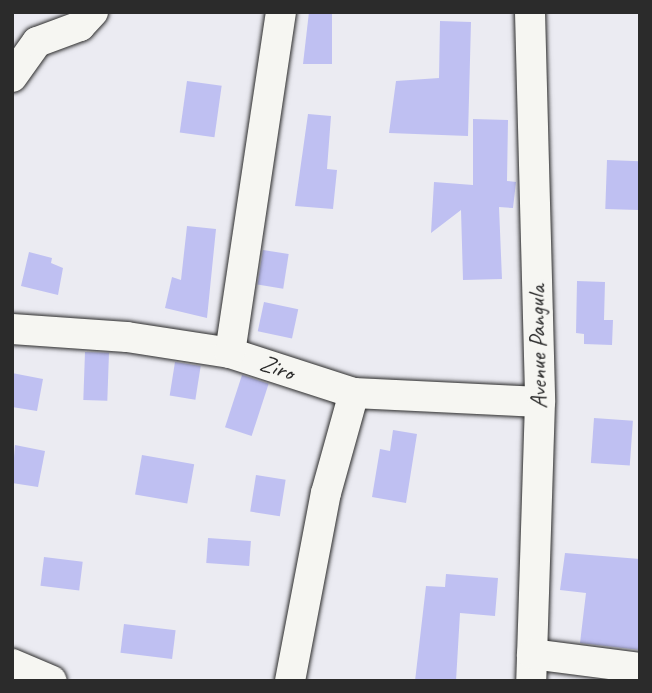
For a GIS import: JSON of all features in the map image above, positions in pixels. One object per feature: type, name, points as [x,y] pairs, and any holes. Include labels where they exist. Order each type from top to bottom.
[{"type":"street","points":[[12,77],[37,42],[80,26],[93,12]]},
{"type":"street","points":[[230,353],[281,12]]},
{"type":"street","name":"Avenue Pangula","points":[[530,12],[540,402],[531,667]]},
{"type":"street","name":"Ziro","points":[[12,329],[127,337],[230,353],[354,393],[540,402]]},
{"type":"street","points":[[290,681],[326,493],[354,393]]},
{"type":"street","points":[[12,664],[52,681]]},
{"type":"street","points":[[531,667],[640,668]]},
{"type":"building","points":[[309,12],[332,12],[332,64],[303,64]]},
{"type":"building","points":[[440,21],[471,22],[468,136],[389,133],[396,81],[439,78]]},
{"type":"building","points":[[187,81],[222,86],[214,137],[180,132]]},
{"type":"building","points":[[308,114],[331,116],[327,169],[337,170],[333,209],[295,206]]},
{"type":"building","points":[[473,119],[508,120],[507,181],[516,182],[513,208],[499,207],[502,279],[463,280],[461,210],[431,233],[434,182],[473,185]]},
{"type":"building","points":[[607,160],[640,161],[638,210],[605,209]]},
{"type":"building","points":[[187,226],[216,229],[207,318],[165,308],[172,277],[181,280]]},
{"type":"building","points":[[263,250],[289,254],[283,289],[258,285]]},
{"type":"building","points":[[29,252],[52,258],[51,263],[63,268],[58,295],[21,286]]},
{"type":"building","points":[[577,281],[605,282],[604,320],[613,320],[612,345],[584,344],[584,334],[576,333]]},
{"type":"building","points":[[264,302],[298,309],[292,339],[258,331]]},
{"type":"building","points":[[85,352],[109,353],[107,401],[83,400]]},
{"type":"building","points":[[175,362],[201,366],[195,400],[170,396]]},
{"type":"building","points":[[12,373],[43,379],[37,411],[12,407]]},
{"type":"building","points":[[242,375],[269,384],[252,436],[225,427]]},
{"type":"building","points":[[594,418],[633,421],[630,466],[591,463]]},
{"type":"building","points":[[393,430],[417,434],[406,503],[372,497],[380,449],[390,451]]},
{"type":"building","points":[[15,445],[45,451],[38,487],[12,483]]},
{"type":"building","points":[[142,455],[194,464],[187,504],[135,494]]},
{"type":"building","points":[[256,475],[286,480],[280,516],[250,512]]},
{"type":"building","points":[[208,538],[251,541],[249,566],[206,563]]},
{"type":"building","points":[[565,553],[640,559],[640,650],[580,643],[586,593],[560,590]]},
{"type":"building","points":[[44,557],[83,562],[79,591],[40,586]]},
{"type":"building","points":[[446,574],[498,578],[495,616],[460,613],[456,681],[415,681],[426,586],[445,587]]},
{"type":"building","points":[[124,624],[176,630],[172,659],[120,653]]}]
